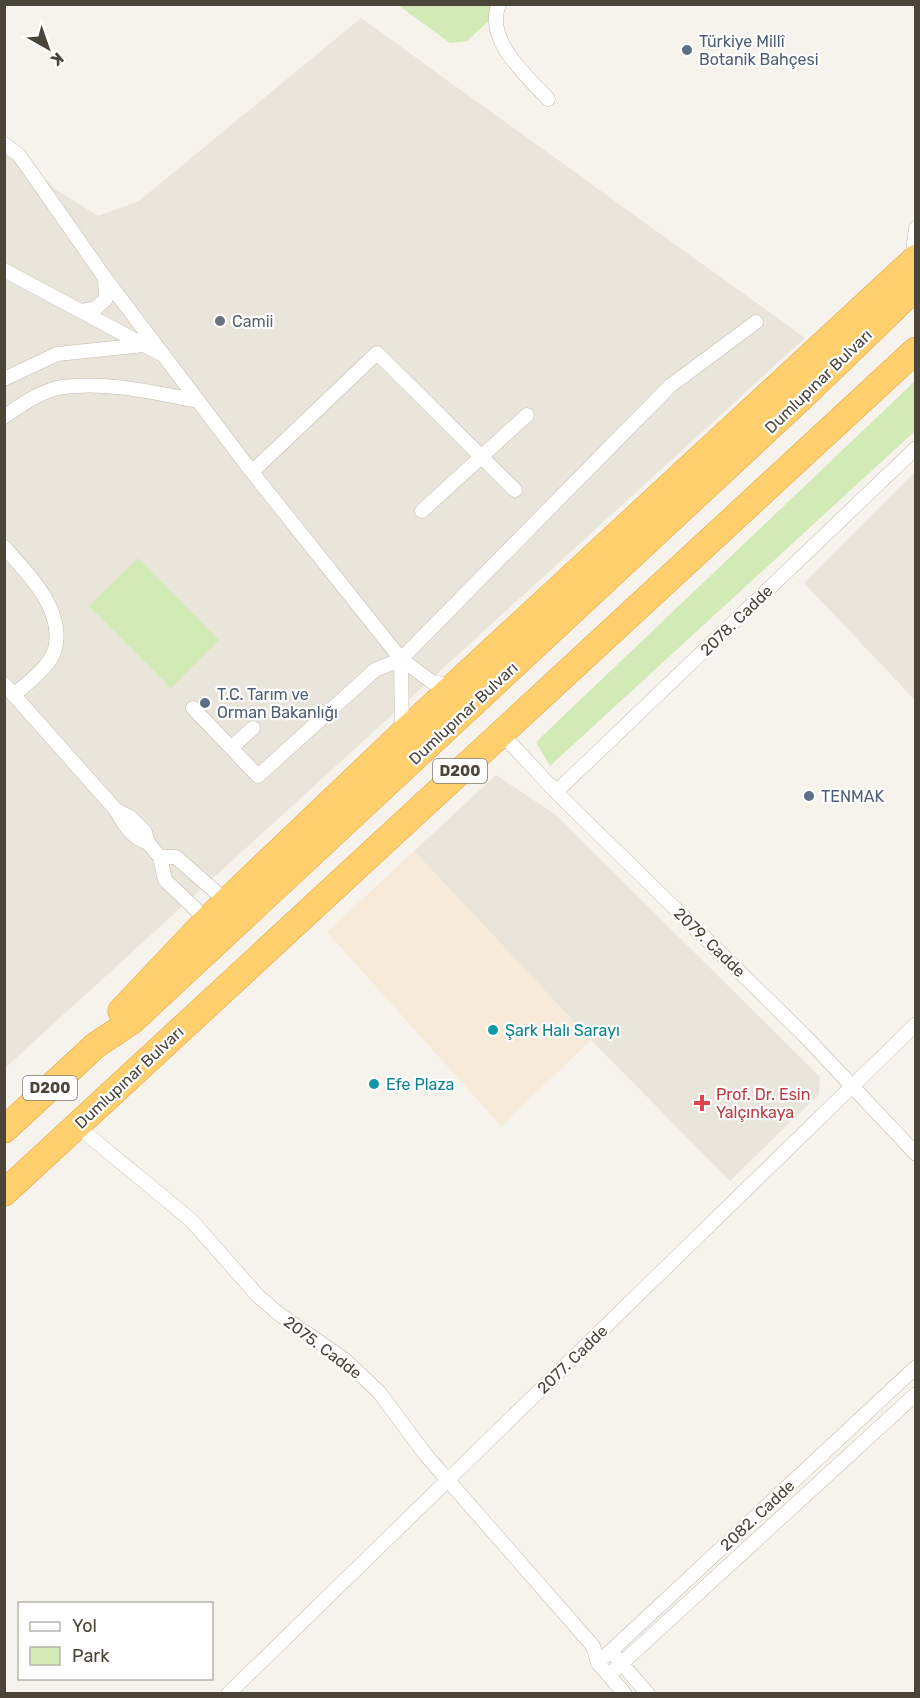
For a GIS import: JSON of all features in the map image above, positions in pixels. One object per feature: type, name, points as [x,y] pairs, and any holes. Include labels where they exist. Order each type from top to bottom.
[{"type":"highway","points":[[96,1046],[131,999],[226,901],[453,686],[914,260]]},
{"type":"highway","name":"Dumlupınar Bulvarı","points":[[4,1130],[96,1046],[132,1021],[801,398],[915,287]]},
{"type":"highway","name":"Dumlupınar Bulvarı","points":[[4,1193],[915,350]]},
{"type":"street","points":[[499,4],[494,24],[500,40],[548,99]]},
{"type":"street","points":[[4,144],[20,156],[105,278],[164,356],[252,472],[401,659],[432,682],[453,686]]},
{"type":"street","points":[[914,260],[915,228]]},
{"type":"street","points":[[4,270],[164,356]]},
{"type":"street","points":[[81,311],[96,308],[106,299],[105,278]]},
{"type":"street","points":[[193,708],[258,776],[375,670],[401,659],[670,386],[756,322]]},
{"type":"street","points":[[4,379],[57,354],[144,345]]},
{"type":"street","points":[[252,472],[377,352],[514,490]]},
{"type":"street","points":[[4,417],[22,404],[62,387],[123,388],[198,400]]},
{"type":"street","points":[[422,511],[527,415]]},
{"type":"street","name":"2078. Cadde","points":[[556,792],[915,448]]},
{"type":"street","points":[[4,547],[37,584],[47,600],[55,630],[54,650],[38,674],[15,694]]},
{"type":"street","points":[[401,659],[402,734]]},
{"type":"street","points":[[4,684],[116,810],[123,825],[137,839],[148,843],[160,857],[165,880],[207,920]]},
{"type":"street","points":[[231,748],[253,728]]},
{"type":"street","name":"2079. Cadde","points":[[501,733],[556,792],[852,1085],[915,1154]]},
{"type":"street","points":[[160,857],[176,857],[226,901]]},
{"type":"street","name":"2077. Cadde","points":[[228,1694],[915,1024]]},
{"type":"street","name":"2075. Cadde","points":[[77,1126],[191,1220],[258,1296],[363,1376],[379,1392],[447,1480],[593,1646],[598,1663],[625,1694]]},
{"type":"street","name":"2082. Cadde","points":[[598,1663],[915,1367]]},
{"type":"street","name":"2082. Cadde","points":[[609,1675],[915,1394]]},
{"type":"street","points":[[593,1646],[610,1651],[648,1694]]},
{"type":"shaded area","name":"T.C. Tarım ve Orman Bakanlığı","points":[[361,18],[805,338],[5,1068],[5,138],[55,189],[98,216],[139,201]]},
{"type":"shaded area","points":[[915,472],[915,700],[804,583]]},
{"type":"shaded area","points":[[496,775],[556,815],[820,1077],[819,1094],[730,1181],[591,1040],[414,851]]},
{"type":"shaded area","points":[[414,851],[591,1040],[501,1126],[327,932]]},
{"type":"green space","points":[[398,5],[506,5],[467,41],[450,43]]},
{"type":"green space","points":[[915,381],[915,431],[550,766],[536,742]]},
{"type":"green space","points":[[138,558],[219,640],[171,688],[89,606]]},
{"type":"place","name":"Türkiye Millî Botanik Bahçesi","points":[[687,50]]},
{"type":"place","name":"Camii","points":[[220,321]]},
{"type":"place","name":"T.C. Tarım ve Orman Bakanlığı","points":[[205,703]]},
{"type":"place","name":"TENMAK","points":[[809,796]]},
{"type":"place","name":"Şark Halı Sarayı","points":[[493,1030]]},
{"type":"place","name":"Efe Plaza","points":[[374,1084]]},
{"type":"place","name":"Prof. Dr. Esin Yalçınkaya","points":[[702,1103]]}]
